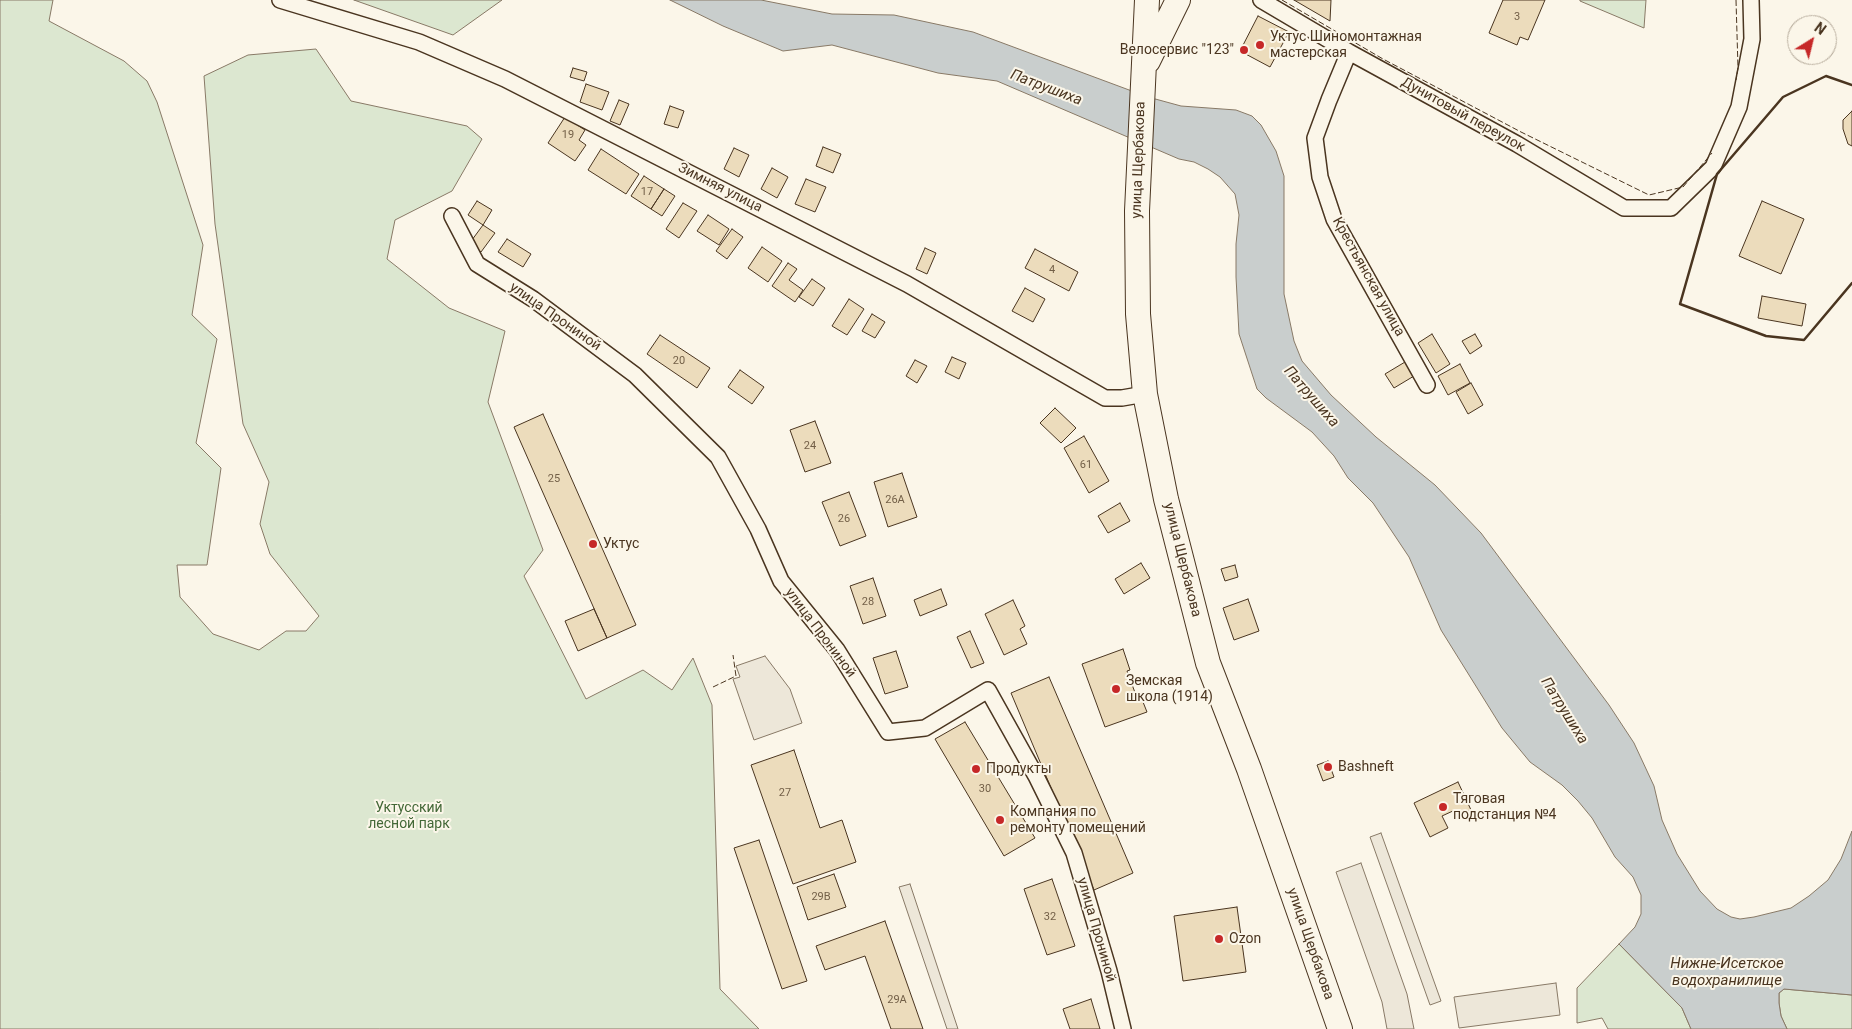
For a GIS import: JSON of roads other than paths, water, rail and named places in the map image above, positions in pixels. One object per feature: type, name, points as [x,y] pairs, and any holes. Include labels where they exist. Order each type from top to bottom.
[{"type":"main road","name":"улица Щербакова","points":[[1147,0],[1137,211],[1138,314],[1145,394],[1166,499],[1208,663],[1249,769],[1340,1029]]},
{"type":"main road","name":"улица Щербакова","points":[[1143,78],[1178,0]]},
{"type":"street","name":"Зимняя улица","points":[[280,0],[419,42],[506,79],[907,284],[1105,398],[1122,398],[1145,394]]},
{"type":"street","name":"Дунитовый переулок","points":[[1261,0],[1349,52],[1517,144],[1624,208],[1671,208],[1713,167],[1738,107],[1752,40],[1751,0]]},
{"type":"street","name":"Крестьянская улица","points":[[1349,52],[1316,138],[1320,177],[1334,219],[1427,385]]},
{"type":"street","name":"улица Прониной","points":[[452,216],[477,264],[533,299],[635,375],[718,457],[758,529],[781,581],[837,650],[888,732],[925,728],[988,690],[1036,776],[1074,853],[1109,971],[1123,1029]]},
{"type":"water","name":"Нижне-Исетское водохранилище","points":[[670,0],[761,0],[832,14],[894,15],[973,32],[1148,97],[1181,106],[1236,110],[1252,116],[1261,125],[1276,151],[1284,176],[1284,294],[1294,341],[1302,361],[1331,395],[1376,437],[1435,485],[1481,533],[1609,705],[1634,743],[1654,786],[1662,820],[1677,854],[1700,891],[1717,909],[1731,917],[1740,919],[1791,908],[1828,880],[1841,859],[1852,831],[1852,995],[1784,989],[1779,993],[1779,1003],[1781,1016],[1787,1029],[1691,1029],[1682,1008],[1619,944],[1635,927],[1641,914],[1641,895],[1633,877],[1615,857],[1592,818],[1578,801],[1562,785],[1530,762],[1502,728],[1441,630],[1409,557],[1373,503],[1348,478],[1334,456],[1312,432],[1266,398],[1257,389],[1239,334],[1236,244],[1239,215],[1235,194],[1220,177],[1194,162],[1179,159],[997,81],[938,73],[832,45],[783,51],[723,26]]},
{"type":"place","name":"Уктус Шиномонтажная мастерская","points":[[1260,45]]},
{"type":"place","name":"Велосервис \"123\"","points":[[1244,50]]},
{"type":"place","name":"Уктус","points":[[593,544]]},
{"type":"place","name":"Земская школа (1914)","points":[[1116,689]]},
{"type":"place","name":"Bashneft","points":[[1328,767]]},
{"type":"place","name":"Продукты","points":[[976,769]]},
{"type":"place","name":"Тяговая подстанция №4","points":[[1443,807]]},
{"type":"place","name":"Компания по ремонту помещений","points":[[1000,820]]},
{"type":"place","name":"Ozon","points":[[1219,939]]},
{"type":"water label","name":"Патрушиха","points":[[1046,88]]},
{"type":"water label","name":"Патрушиха","points":[[1311,397]]},
{"type":"water label","name":"Патрушиха","points":[[1564,711]]},
{"type":"park label","name":"Уктусский лесной парк","points":[[409,816]]}]
